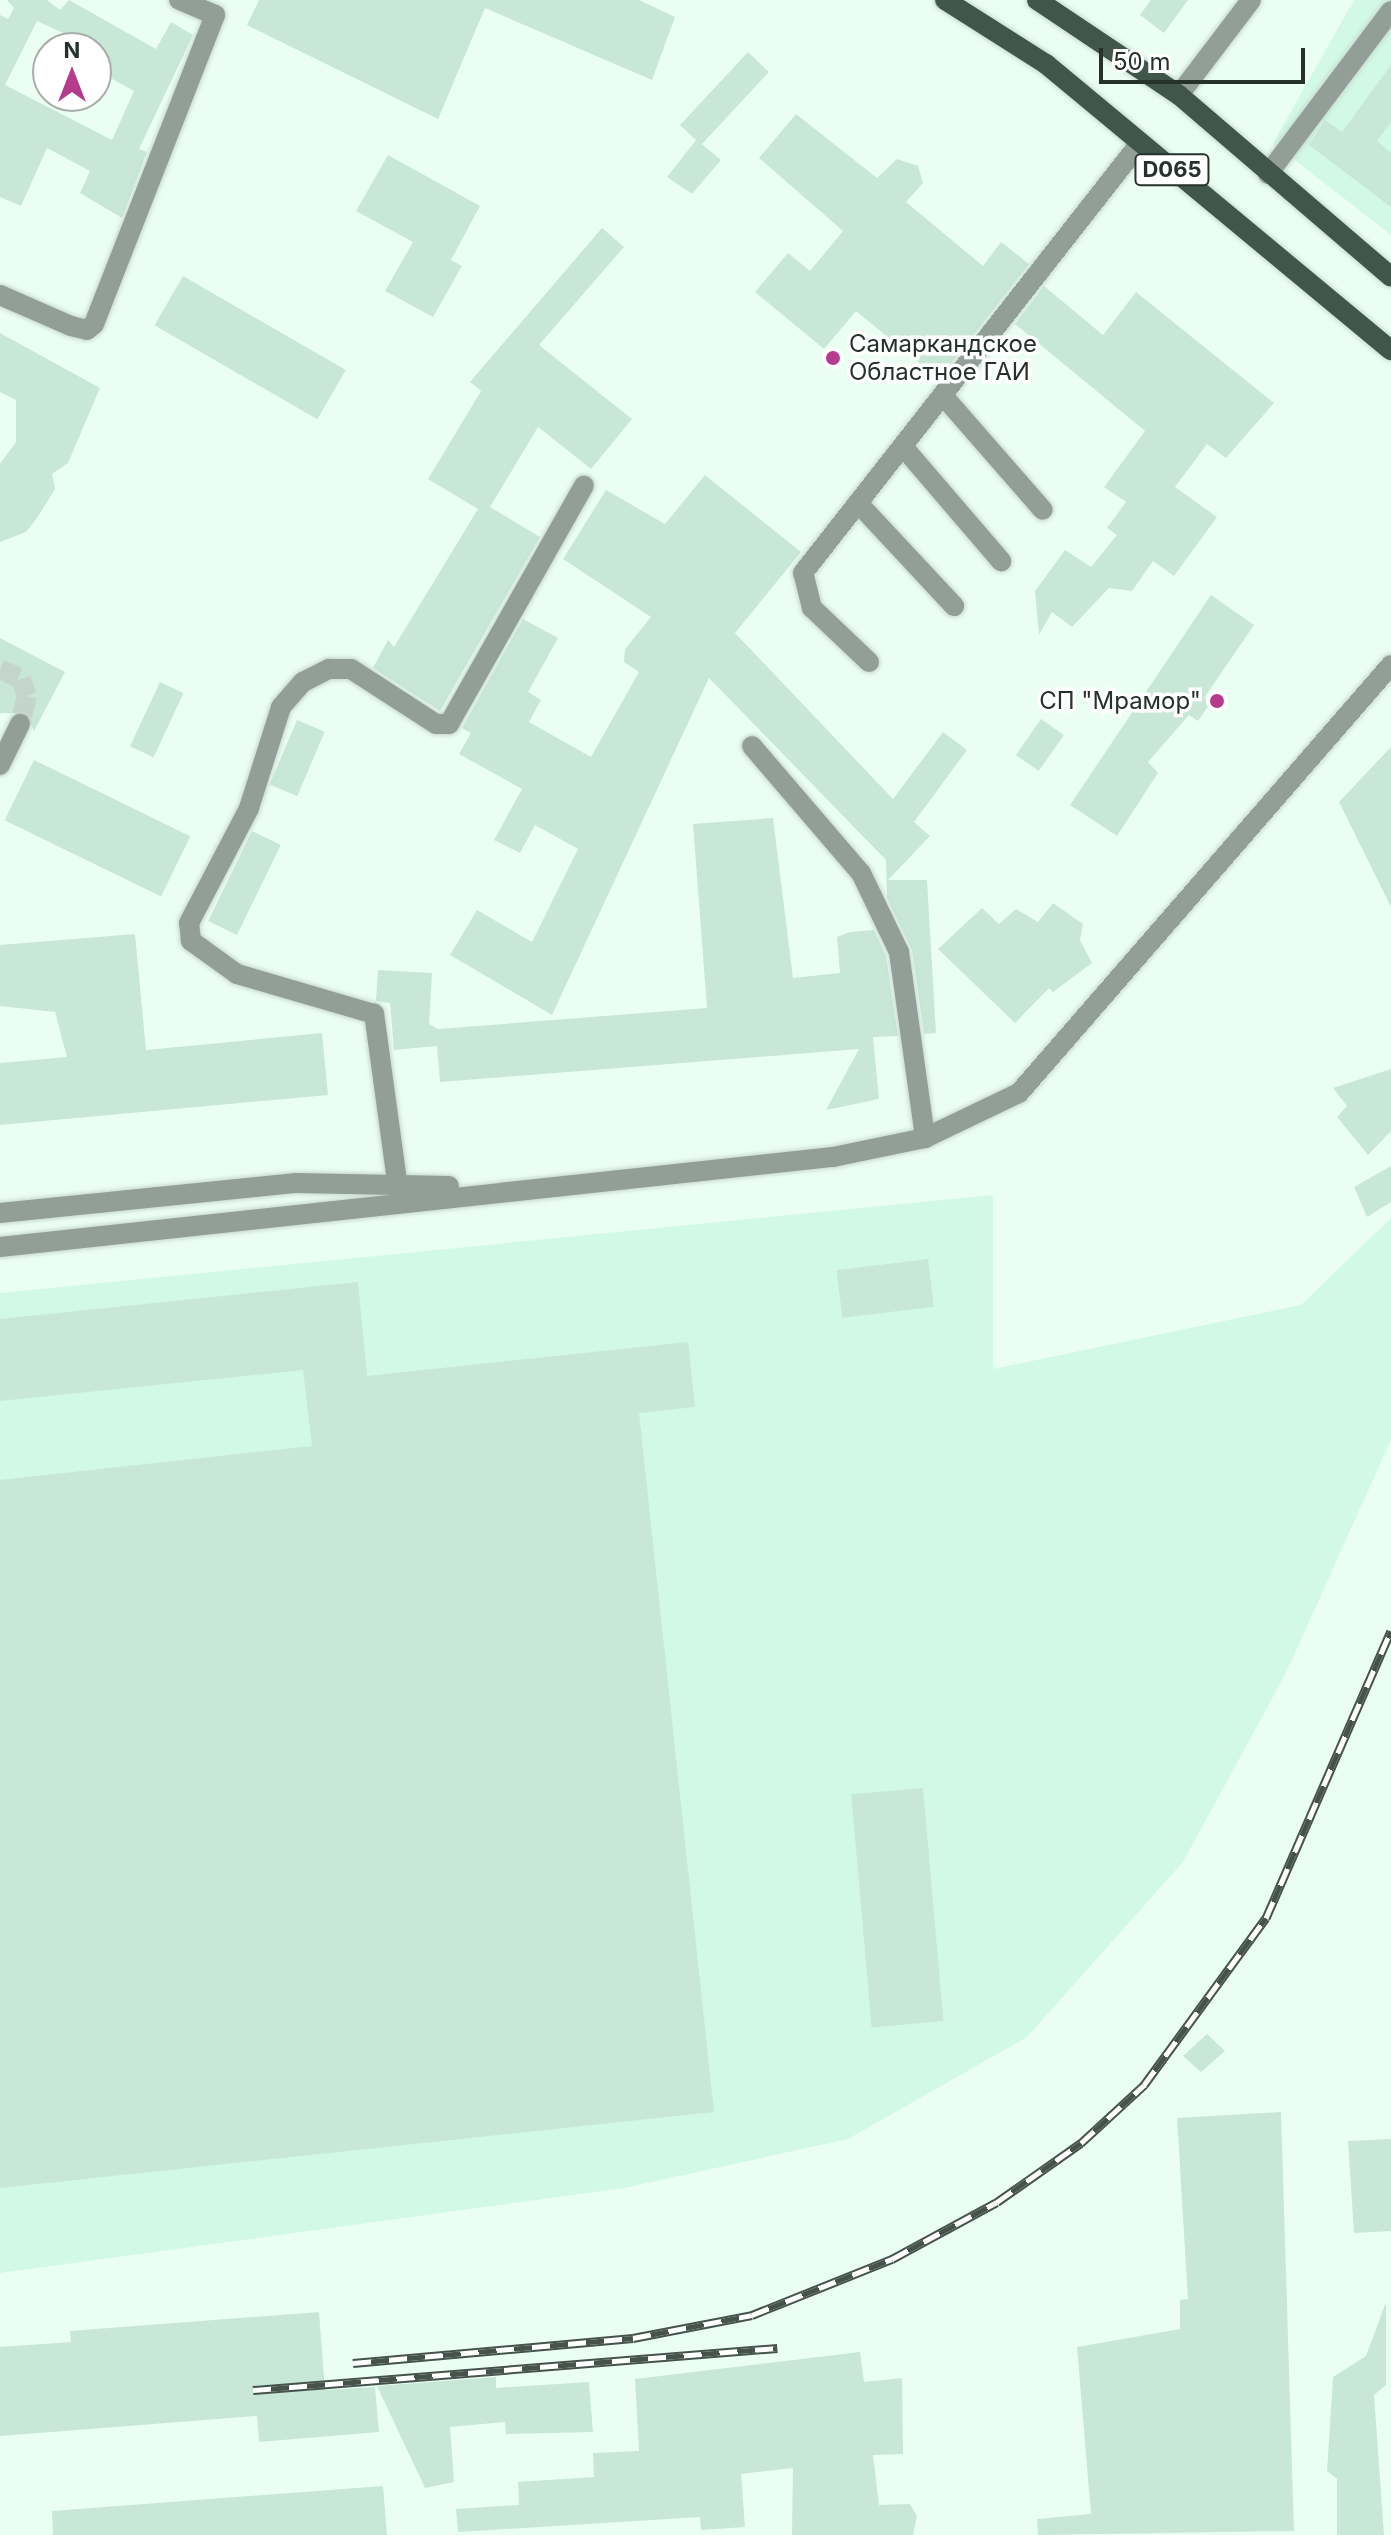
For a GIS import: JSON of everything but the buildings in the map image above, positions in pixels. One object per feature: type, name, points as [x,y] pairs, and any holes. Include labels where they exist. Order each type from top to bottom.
[{"type":"main road","name":"D065","points":[[945,0],[1046,64],[1391,350]]},
{"type":"main road","name":"D065","points":[[1037,0],[1179,95],[1391,277]]},
{"type":"street","points":[[0,295],[71,326],[87,330],[94,324],[215,15],[179,0]]},
{"type":"street","points":[[1179,95],[1251,0]]},
{"type":"street","points":[[1268,174],[1391,11]]},
{"type":"street","points":[[869,662],[812,608],[803,573],[946,399],[1140,143]]},
{"type":"street","points":[[946,399],[1043,510]]},
{"type":"street","points":[[905,449],[1001,561]]},
{"type":"street","points":[[397,1181],[374,1014],[237,974],[191,941],[189,923],[249,808],[281,707],[303,682],[329,669],[351,669],[436,724],[449,724],[584,485]]},
{"type":"street","points":[[858,503],[954,606]]},
{"type":"street","points":[[0,1247],[489,1190],[833,1157],[925,1138],[1019,1093],[1391,665]]},
{"type":"street","points":[[0,765],[20,724]]},
{"type":"street","points":[[752,746],[861,873],[899,952],[925,1138]]},
{"type":"street","points":[[0,1213],[397,1181],[489,1190]]},
{"type":"shaded area","points":[[1354,0],[1391,0],[1391,235],[1273,143]]},
{"type":"shaded area","points":[[993,1195],[993,1369],[1301,1305],[1391,1218],[1391,1440],[1286,1673],[1183,1862],[1027,2037],[848,2139],[624,2188],[0,2273],[0,1293]]},
{"type":"tunnel","points":[[0,669],[21,679],[27,696],[20,724]]},
{"type":"railway","points":[[353,2363],[633,2338],[752,2315],[892,2259],[997,2202],[1081,2143],[1144,2085],[1266,1918],[1391,1631]]},
{"type":"railway","points":[[253,2390],[777,2348]]},
{"type":"place","name":"Самаркандское Областное ГАИ","points":[[833,358]]},
{"type":"place","name":"СП \"Мрамор\"","points":[[1217,701]]}]
